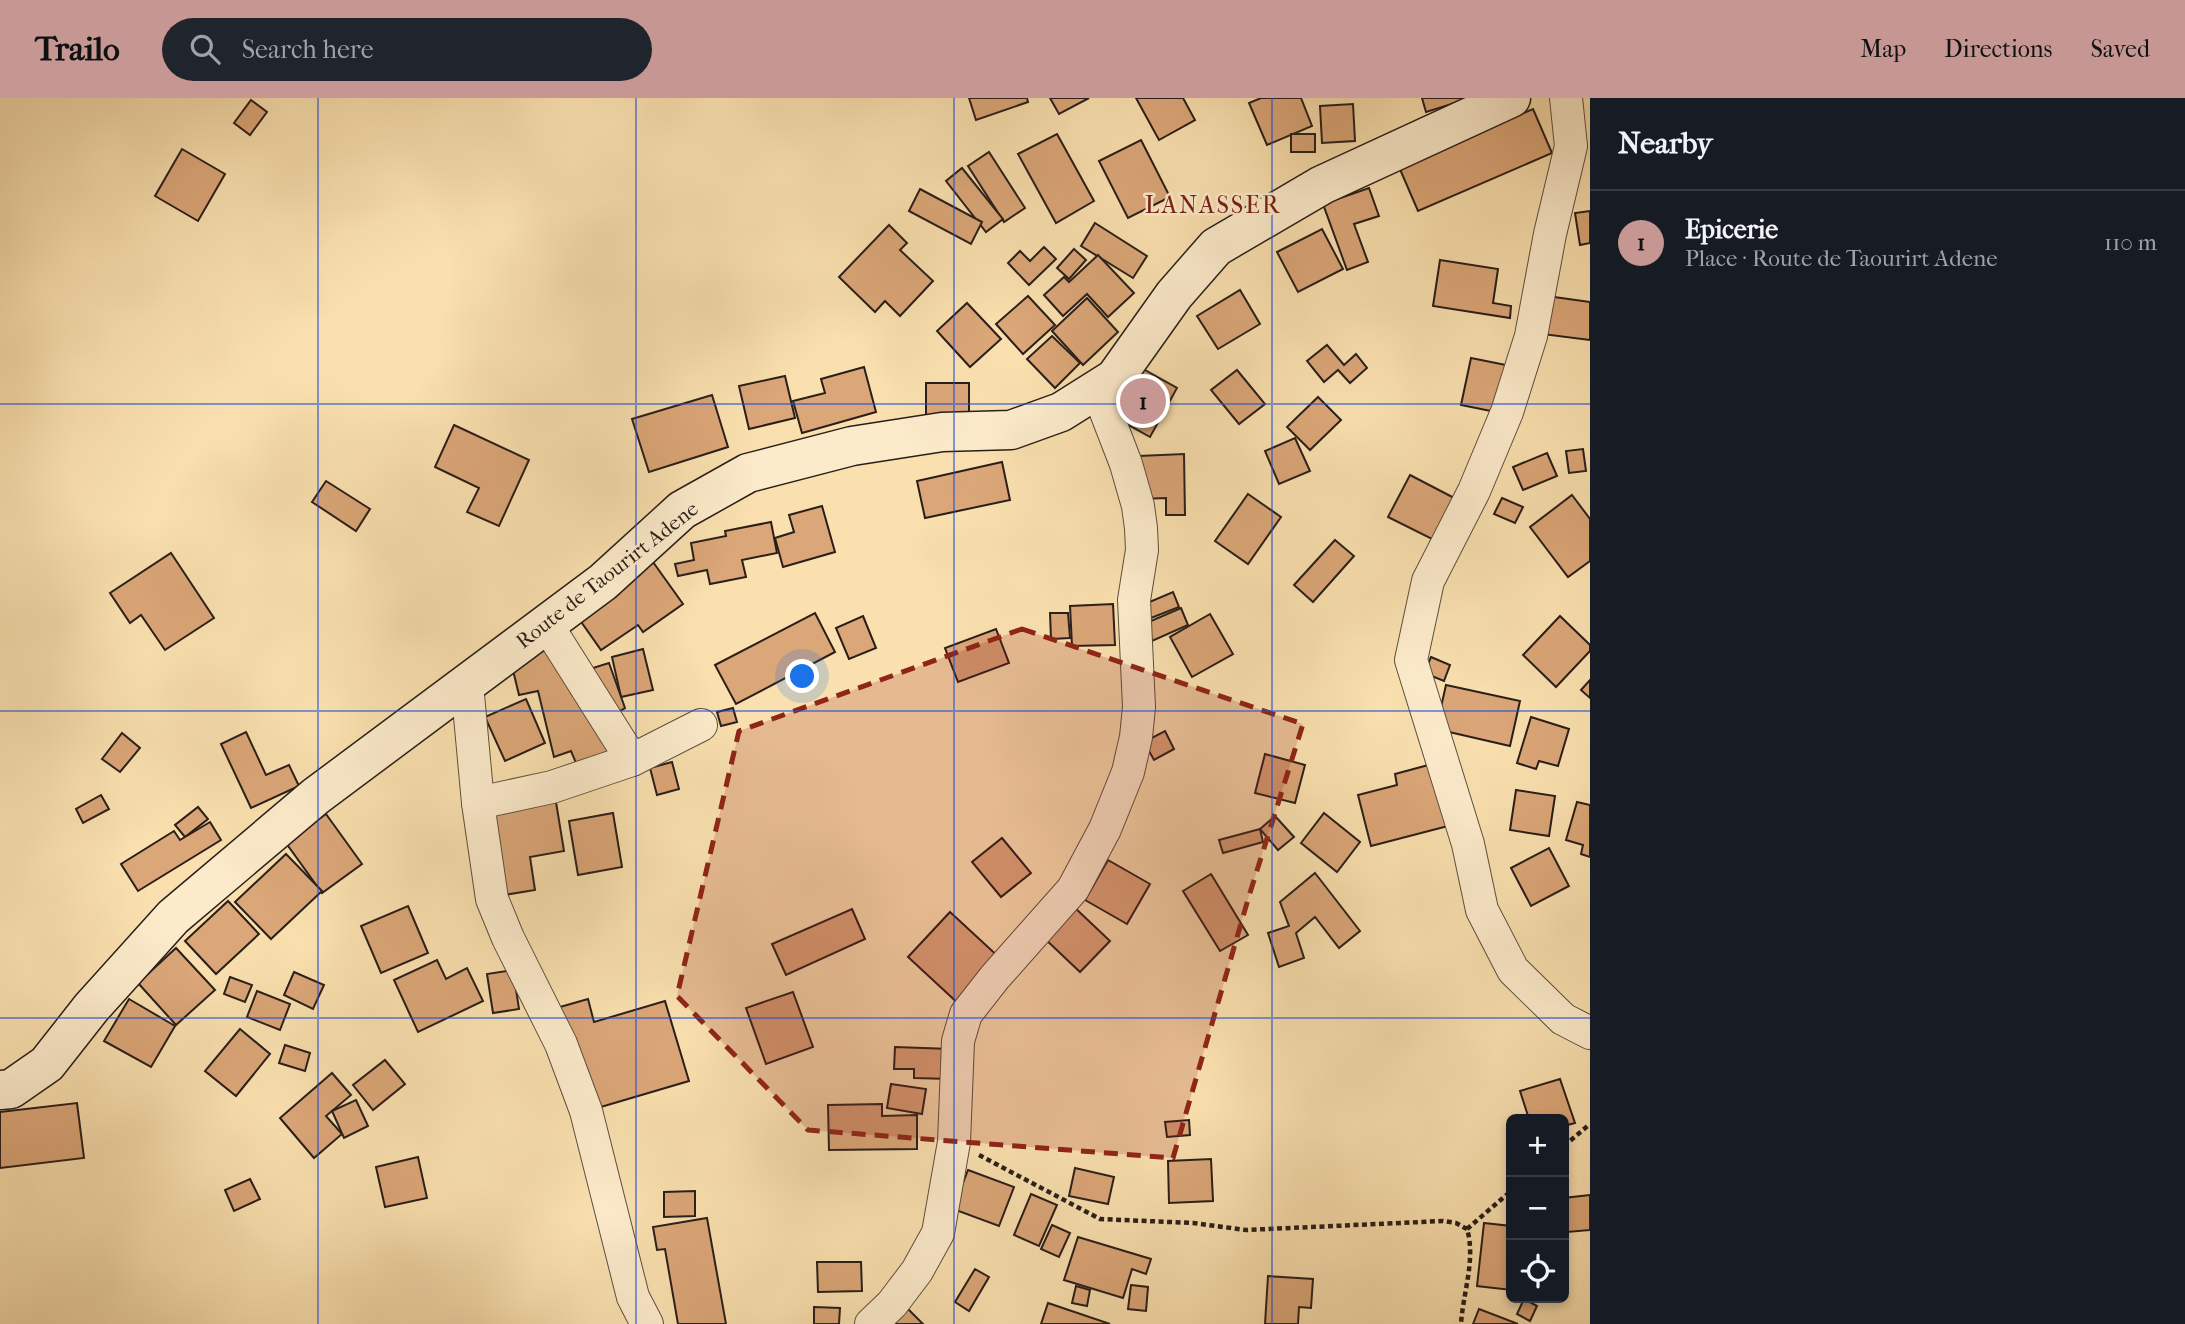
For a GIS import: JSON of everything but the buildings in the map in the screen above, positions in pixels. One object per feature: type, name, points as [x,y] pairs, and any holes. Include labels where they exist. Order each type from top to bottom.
[{"type":"street","name":"Route de Taourirt Adene","points":[[0,1090],[11,1089],[47,1064],[91,1008],[173,917],[316,796],[603,582],[682,510],[748,473],[852,446],[942,432],[1011,430],[1061,412],[1115,378],[1174,295],[1216,247],[1322,185],[1511,98]]},
{"type":"street","points":[[1566,98],[1570,146],[1531,335],[1507,412],[1479,480],[1428,581],[1411,660],[1468,844],[1482,910],[1513,970],[1563,1019],[1590,1033]]},
{"type":"street","points":[[871,1324],[892,1304],[909,1282],[938,1233],[954,1142],[958,1041],[967,1014],[995,977],[1073,889],[1105,829],[1128,772],[1139,707],[1134,600],[1142,550],[1141,528],[1126,464],[1097,389]]},
{"type":"street","points":[[547,625],[632,761]]},
{"type":"street","points":[[467,684],[478,803],[492,899],[508,938],[561,1044],[586,1111],[634,1297],[647,1324]]},
{"type":"street","points":[[478,803],[552,787],[632,761],[701,724]]},
{"type":"path","points":[[1569,1142],[1590,1124]]},
{"type":"path","points":[[954,1142],[1100,1219],[1193,1223],[1246,1230],[1456,1223],[1466,1229],[1470,1250],[1461,1324]]},
{"type":"path","points":[[1466,1229],[1506,1195]]},
{"type":"highlighted area","points":[[1022,629],[1303,724],[1249,896],[1173,1158],[808,1130],[677,996],[739,731]]},
{"type":"place","name":"Epicerie","points":[[1143,401]]},
{"type":"district","name":"LANASSER","points":[[1213,205]]}]
